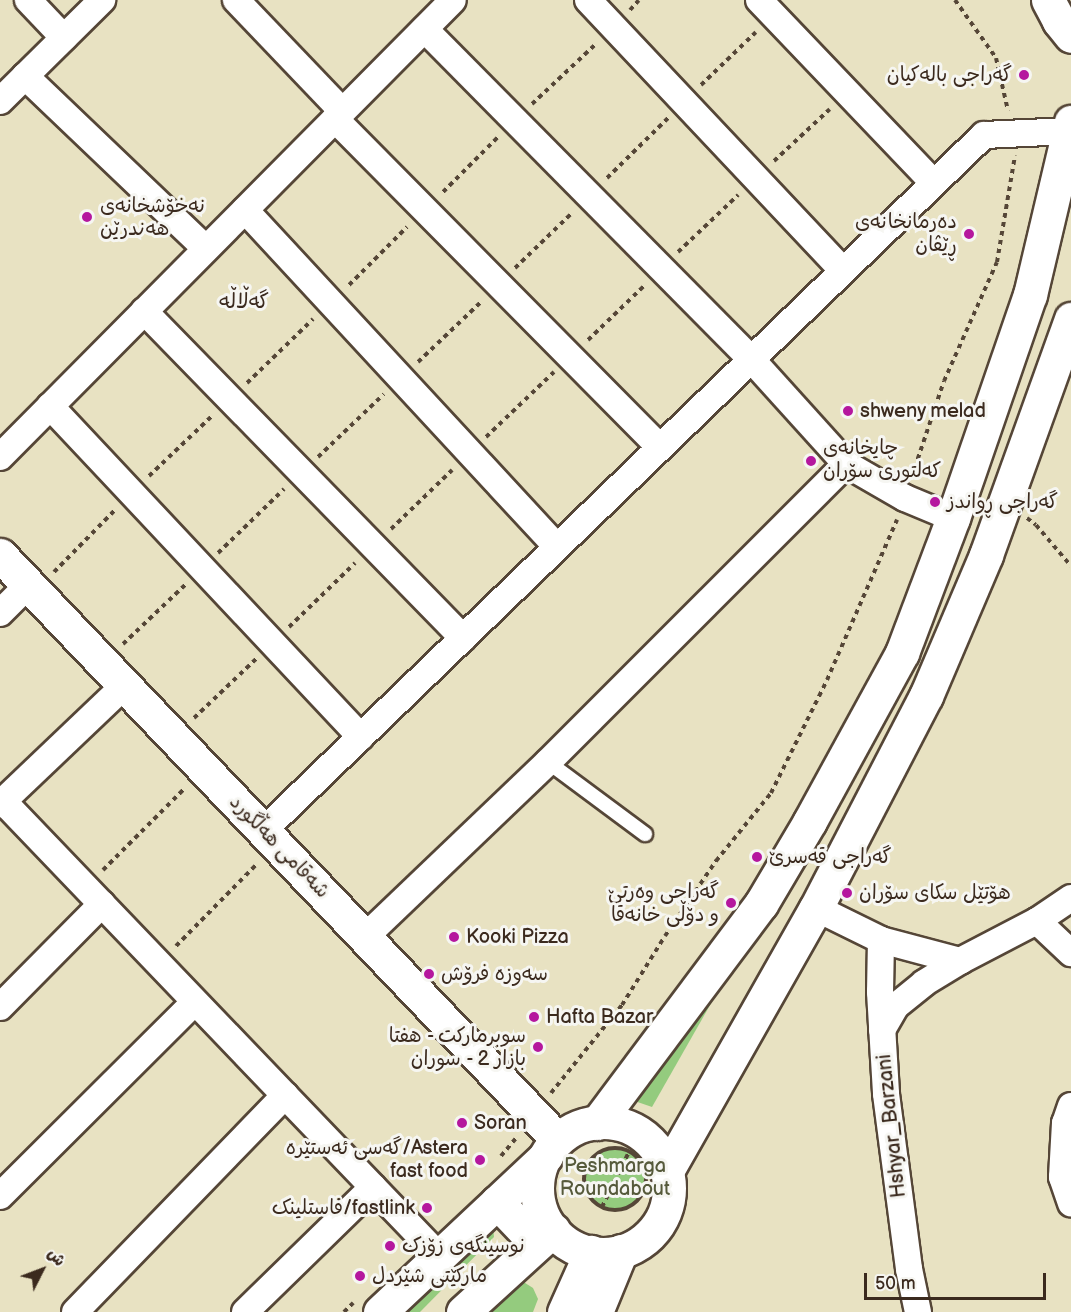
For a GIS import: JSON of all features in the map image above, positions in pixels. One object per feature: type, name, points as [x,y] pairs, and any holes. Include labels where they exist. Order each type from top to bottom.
[{"type":"main road","points":[[1048,1],[1071,36]]},
{"type":"main road","points":[[597,1122],[761,904],[810,821],[902,653],[953,518],[1030,296],[1070,127]]},
{"type":"main road","points":[[667,1170],[816,908],[926,696],[986,555],[1071,319]]},
{"type":"main road","name":"شەقامی ھەڵگورد","points":[[0,555],[535,1115],[552,1148]]},
{"type":"main road","points":[[371,1304],[439,1256],[576,1128],[597,1122],[624,1126],[640,1134],[654,1146],[667,1170],[668,1201],[661,1221],[640,1243],[606,1252],[545,1237],[497,1202]]},
{"type":"main road","points":[[545,1237],[543,1213],[538,1194],[539,1174],[552,1148]]},
{"type":"main road","points":[[463,1312],[545,1237]]},
{"type":"main road","points":[[564,1312],[606,1252]]},
{"type":"main road","points":[[596,1312],[606,1252]]},
{"type":"street","points":[[28,0],[64,38]]},
{"type":"street","points":[[0,101],[102,0]]},
{"type":"street","points":[[236,0],[339,115],[660,447]]},
{"type":"street","points":[[0,457],[453,0]]},
{"type":"street","points":[[588,0],[843,271]]},
{"type":"street","points":[[766,7],[934,183]]},
{"type":"street","points":[[425,29],[752,359],[846,464],[905,498],[953,518]]},
{"type":"street","points":[[25,76],[206,249]]},
{"type":"street","points":[[270,838],[361,737],[984,135],[1070,127]]},
{"type":"street","points":[[245,210],[557,547]]},
{"type":"street","points":[[144,311],[463,638]]},
{"type":"street","points":[[50,406],[361,737]]},
{"type":"street","points":[[365,937],[548,762],[846,464]]},
{"type":"street","points":[[0,613],[28,585]]},
{"type":"street","points":[[124,685],[1,803],[94,896],[439,1256]]},
{"type":"street","points":[[0,1007],[94,896]]},
{"type":"street","points":[[882,1030],[896,1006],[924,982],[1037,921],[1071,898]]},
{"type":"street","points":[[816,908],[881,940],[960,961]]},
{"type":"street","points":[[1037,921],[1071,953]]},
{"type":"street","name":"Hshyar_Barzani","points":[[881,940],[882,1030],[886,1094],[909,1269],[918,1312]]},
{"type":"street","points":[[0,1196],[195,1002]]},
{"type":"street","points":[[75,1312],[285,1095]]},
{"type":"street","points":[[1071,1106],[1065,1123],[1062,1177],[1071,1203]]},
{"type":"street","points":[[245,1312],[373,1187]]},
{"type":"lane","points":[[548,762],[645,834]]},
{"type":"path","points":[[498,1160],[622,1005],[664,936],[716,861],[771,793],[827,680],[894,529],[944,381],[998,262],[1017,148],[996,58],[955,0]]},
{"type":"path","points":[[684,102],[766,7]]},
{"type":"path","points":[[756,178],[848,93]]},
{"type":"path","points":[[1022,514],[1036,525],[1071,566]]},
{"type":"path","points":[[94,896],[204,769]]},
{"type":"path","points":[[158,963],[270,838]]},
{"type":"path","points":[[616,1148],[629,1152],[643,1166],[646,1179],[643,1191],[636,1202],[627,1207],[617,1210],[602,1207],[591,1198],[586,1189],[587,1166],[593,1158],[605,1150],[616,1148]]},
{"type":"path","points":[[602,1207],[629,1152]]},
{"type":"path","points":[[344,1312],[371,1304]]},
{"type":"green space","points":[[742,949],[652,1107],[623,1097]]},
{"type":"green space","name":"Peshmarga Roundabout","points":[[615,1148],[637,1157],[646,1179],[637,1201],[615,1210],[593,1201],[584,1179],[593,1157]]},
{"type":"green space","points":[[493,1227],[494,1237],[420,1312],[403,1312]]},
{"type":"green space","points":[[510,1281],[522,1281],[533,1288],[538,1299],[533,1312],[482,1312]]},
{"type":"place","name":"گەراجی بالەکیان","points":[[1024,75]]},
{"type":"place","name":"نەخۆشخانەی هەندرێن","points":[[87,217]]},
{"type":"place","name":"دەرمانخانەی ڕێڤان","points":[[969,234]]},
{"type":"place","name":"shweny melad","points":[[848,411]]},
{"type":"place","name":"چایخانەی کەلتوری سۆران","points":[[811,461]]},
{"type":"place","name":"گەراجی ڕواندز","points":[[935,502]]},
{"type":"place","name":"گەراجی قەسرێ","points":[[757,857]]},
{"type":"place","name":"هۆتێل سکای سۆران","points":[[847,893]]},
{"type":"place","name":"گەراجی وەرتێ و دۆڵی خانەقا","points":[[731,903]]},
{"type":"place","name":"Kooki Pizza","points":[[454,937]]},
{"type":"place","name":"سەوزە فرۆش","points":[[429,974]]},
{"type":"place","name":"Hafta Bazar","points":[[534,1017]]},
{"type":"place","name":"سوبرماركت - هفتا بازار 2 - سوران","points":[[538,1047]]},
{"type":"place","name":"Soran","points":[[462,1123]]},
{"type":"place","name":"گەسی ئەستێرە/Astera fast food","points":[[480,1160]]},
{"type":"place","name":"فاستلینک/fastlink","points":[[427,1208]]},
{"type":"place","name":"نوسینگەی زۆزک","points":[[390,1246]]},
{"type":"place","name":"مارکێتی شێردل","points":[[360,1276]]},
{"type":"district","name":"گەڵاڵە","points":[[244,302]]}]
